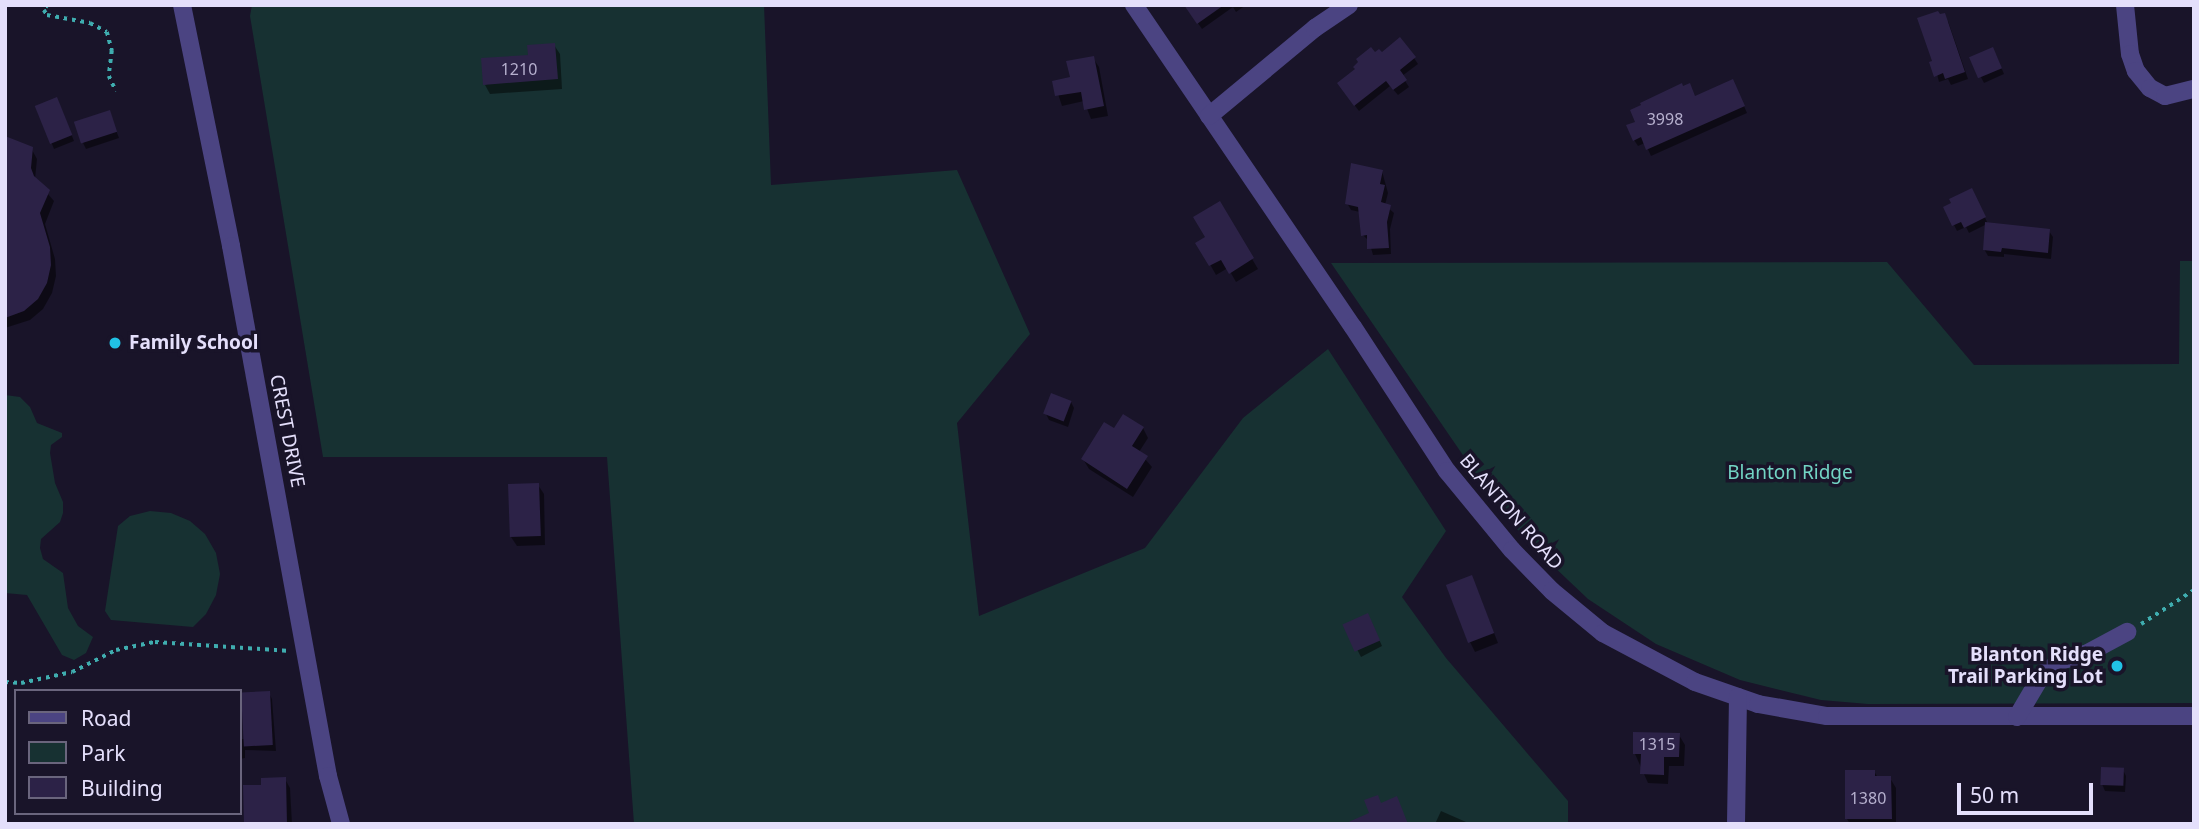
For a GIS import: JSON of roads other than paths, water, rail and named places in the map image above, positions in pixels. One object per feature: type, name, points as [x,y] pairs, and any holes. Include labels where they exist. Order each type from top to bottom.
[{"type":"street","name":"CREST DRIVE","points":[[182,5],[234,260],[328,776],[341,824]]},
{"type":"street","name":"BLANTON ROAD","points":[[1133,5],[1353,327],[1420,433],[1512,550],[1552,591],[1603,633],[1669,670],[1738,697],[1826,716],[2194,716]]},
{"type":"street","points":[[1209,116],[1315,29],[1349,5]]},
{"type":"street","points":[[2125,5],[2130,54],[2136,71],[2150,88],[2165,96],[2194,89]]},
{"type":"street","points":[[2017,717],[2043,673],[2063,660],[2086,654],[2127,632]]},
{"type":"street","points":[[1736,824],[1738,697]]},
{"type":"place","name":"Family School","points":[[115,343]]},
{"type":"place","name":"Blanton Ridge Trail Parking Lot","points":[[2117,666]]},
{"type":"park label","name":"Blanton Ridge","points":[[1790,473]]}]
